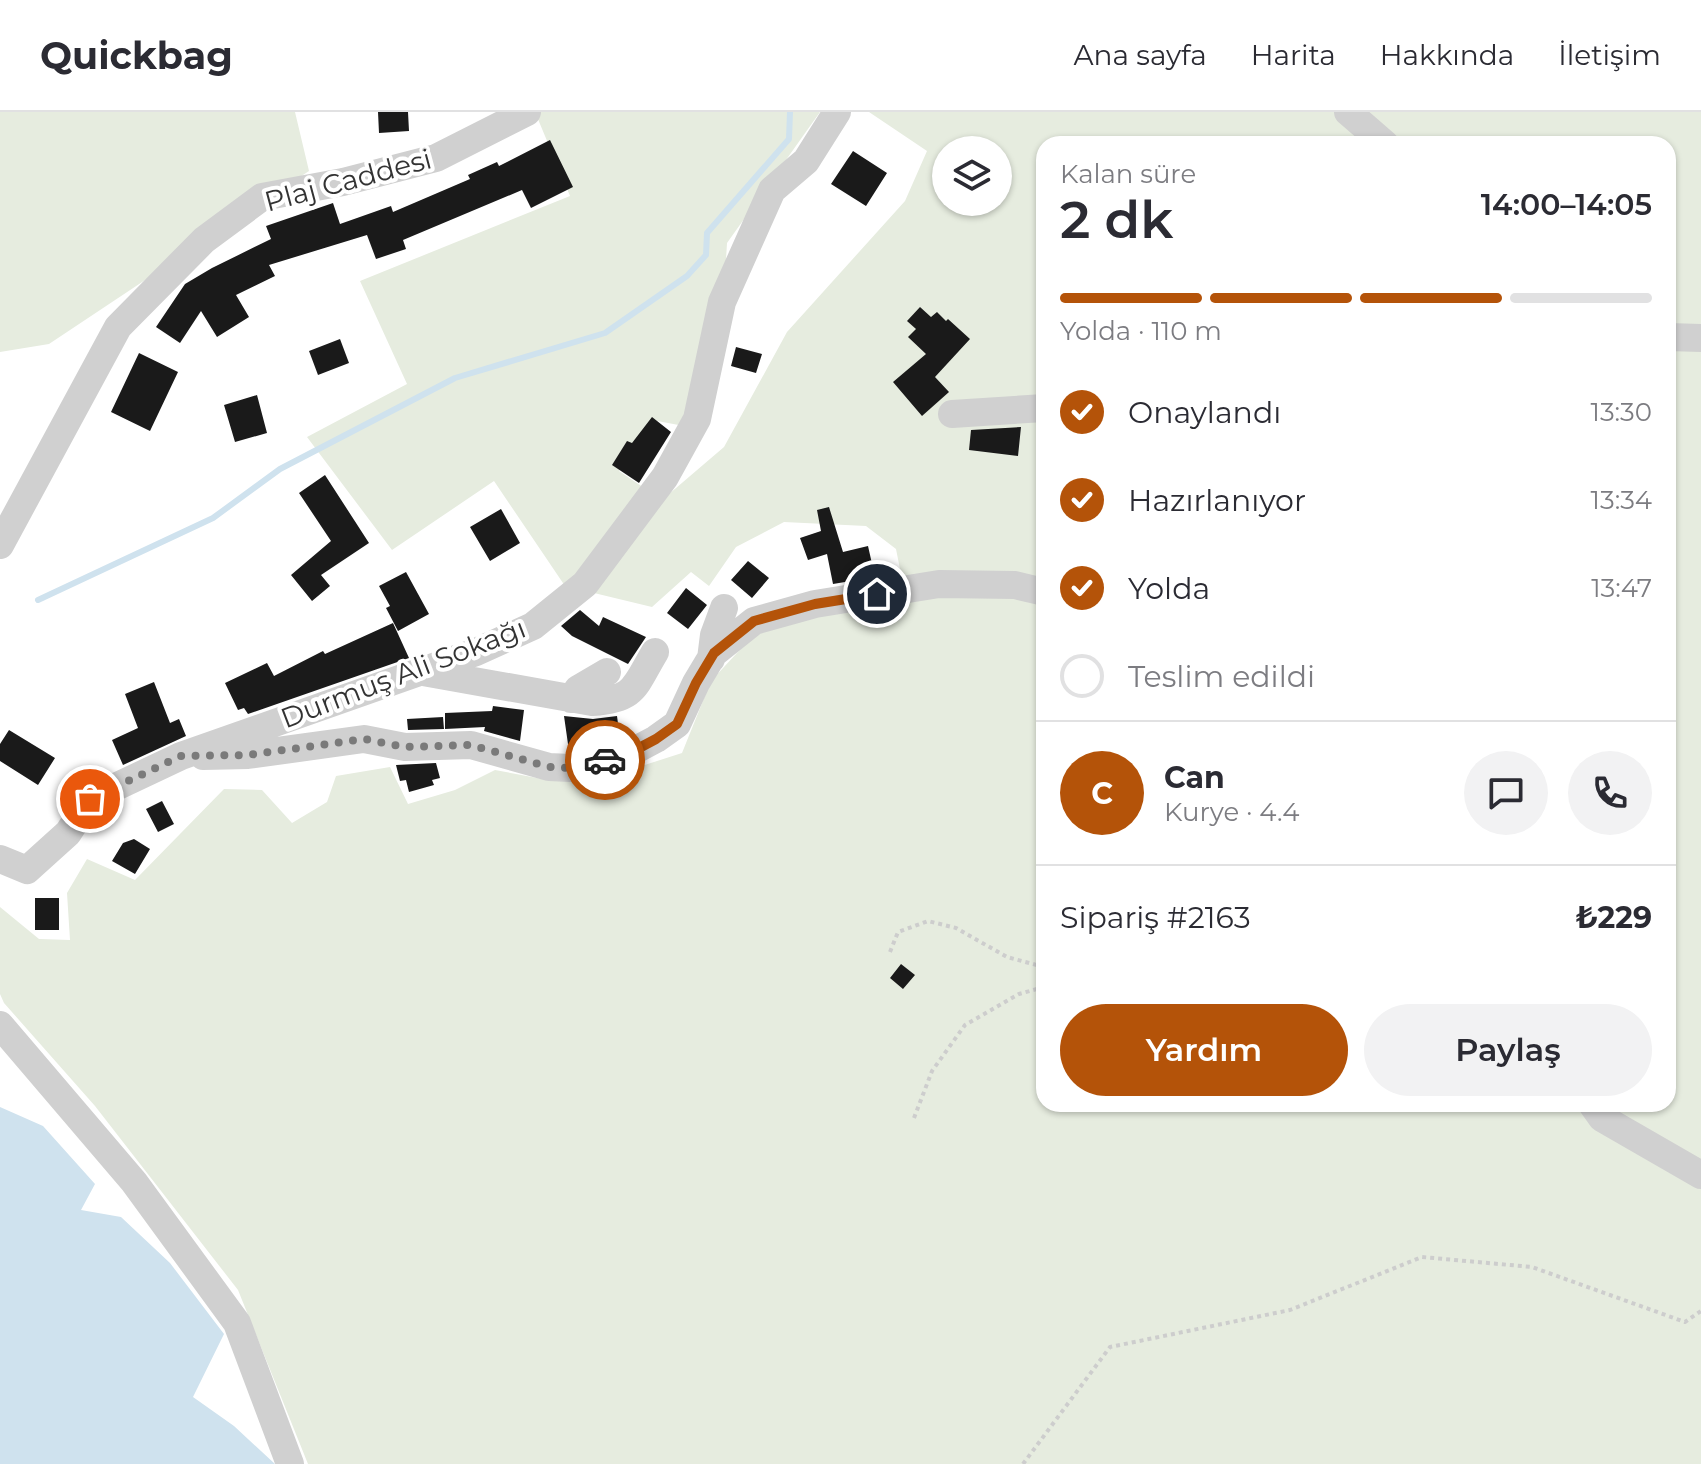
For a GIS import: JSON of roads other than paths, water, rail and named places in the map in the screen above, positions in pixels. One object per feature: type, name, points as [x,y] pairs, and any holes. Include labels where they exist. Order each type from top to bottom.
[{"type":"street","name":"Plaj Caddesi","points":[[2,538],[118,327],[204,240],[262,197],[343,182],[436,158],[527,112]]},
{"type":"street","name":"Durmuş Ali Sokağı","points":[[0,859],[27,870],[68,833],[90,799],[181,756],[476,652],[533,626],[585,584],[665,477],[697,419],[722,302],[772,190],[806,161],[837,112]]},
{"type":"street","points":[[1348,112],[1376,136]]},
{"type":"street","points":[[1676,337],[1701,338]]},
{"type":"street","points":[[952,414],[1036,409]]},
{"type":"street","points":[[181,756],[248,755],[364,739],[405,747],[471,745],[549,767],[570,768],[624,756],[677,724],[714,653],[754,621],[815,604],[939,584],[1015,585],[1036,590]]},
{"type":"street","points":[[711,659],[714,635],[724,608]]},
{"type":"street","points":[[419,672],[592,702],[616,700],[631,692],[655,652]]},
{"type":"street","points":[[571,699],[578,689],[607,672]]},
{"type":"street","points":[[0,1025],[134,1182],[237,1323],[290,1464]]},
{"type":"street","points":[[1598,1112],[1602,1118],[1701,1175]]},
{"type":"water","points":[[0,1107],[43,1126],[95,1184],[81,1210],[121,1217],[170,1263],[224,1334],[193,1397],[234,1426],[275,1464],[0,1464]]},
{"type":"waterway","points":[[38,600],[213,518],[280,469],[455,378],[605,333],[687,276],[706,255],[707,233],[789,139],[790,112]]}]
